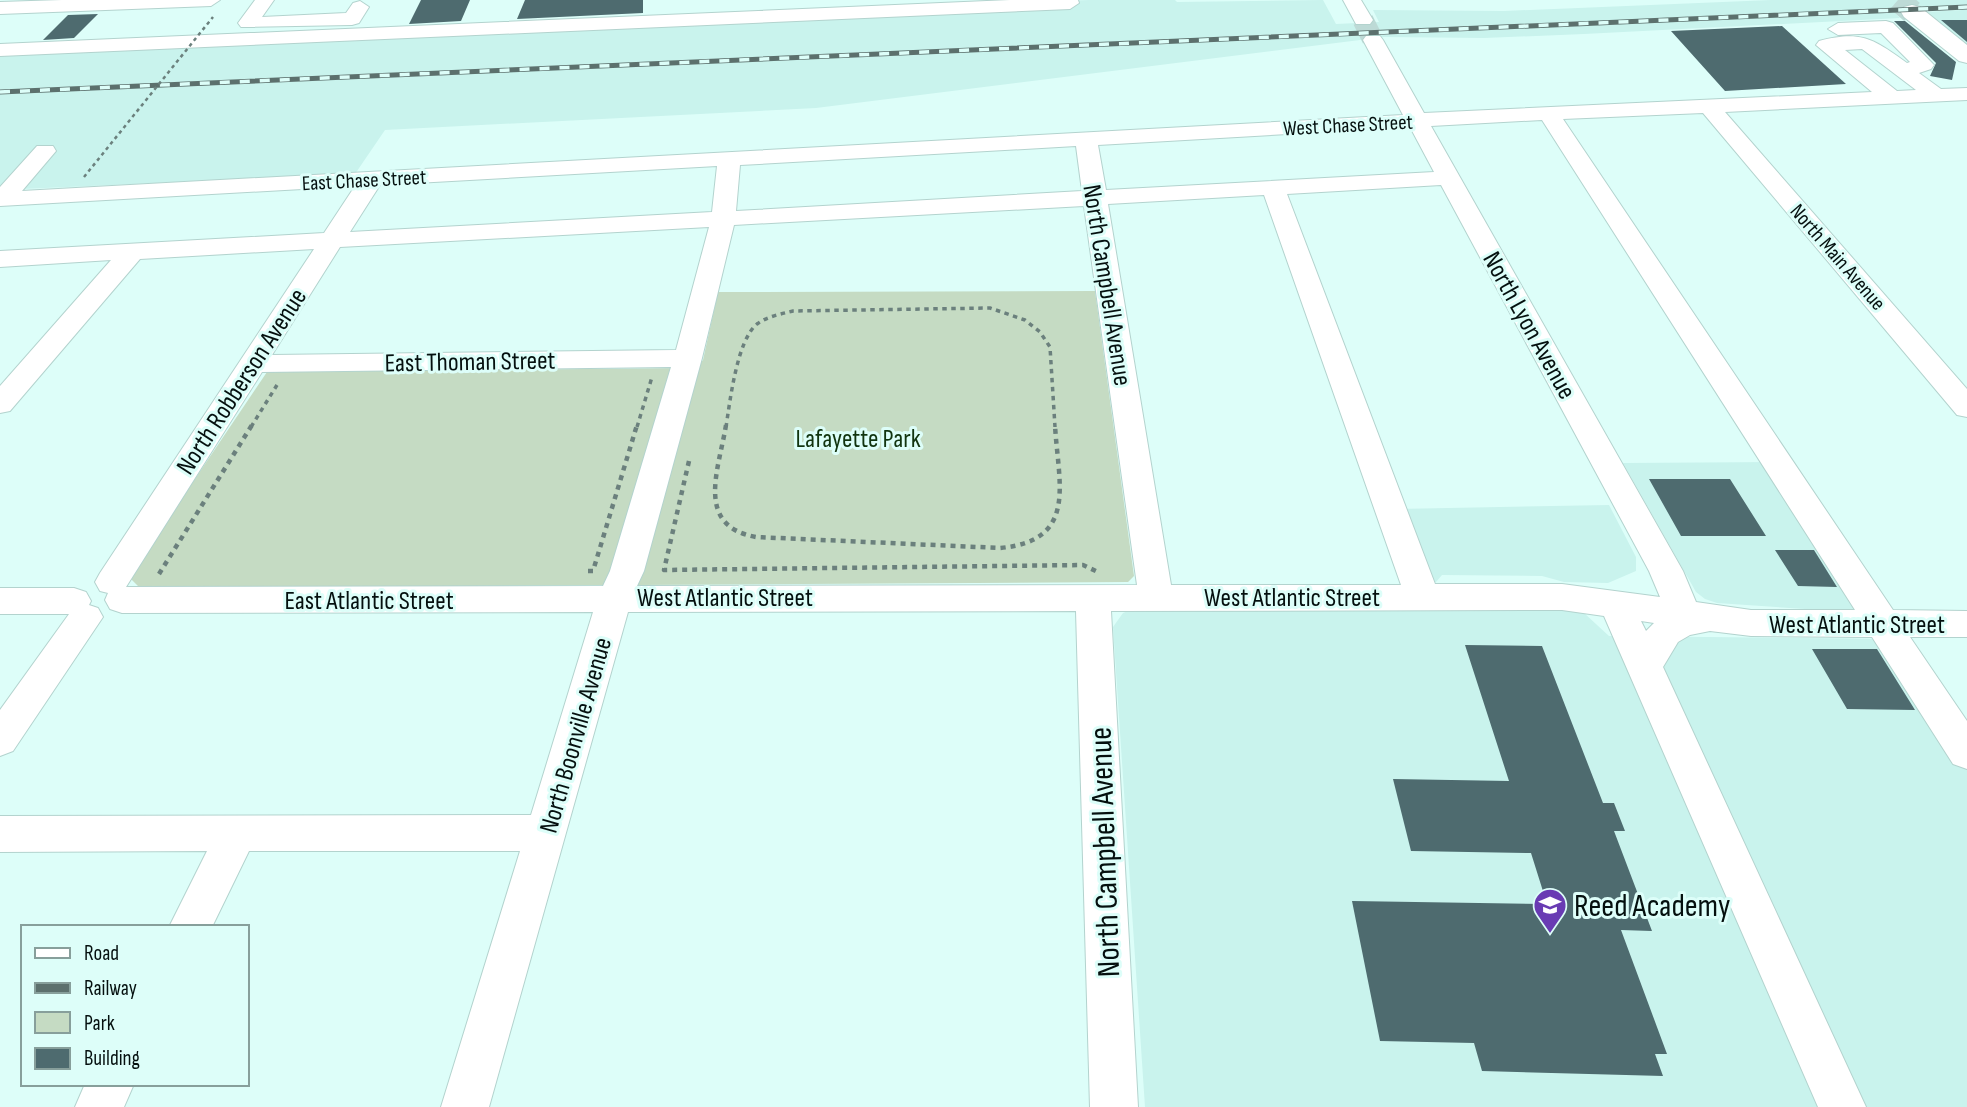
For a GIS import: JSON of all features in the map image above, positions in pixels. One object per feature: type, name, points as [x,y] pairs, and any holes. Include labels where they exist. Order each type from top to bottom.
[{"type":"main road","points":[[1912,12],[1967,56]]},
{"type":"street","points":[[265,0],[248,23],[352,19],[360,7]]},
{"type":"street","name":"North Lyon Avenue","points":[[1352,0],[1666,571],[1699,615]]},
{"type":"street","points":[[0,50],[1069,2]]},
{"type":"street","points":[[0,8],[210,4]]},
{"type":"street","points":[[1891,97],[1826,45],[1866,43],[1936,95]]},
{"type":"street","name":"West Chase Street","points":[[729,159],[1548,113],[1967,94]]},
{"type":"street","name":"North Main Avenue","points":[[1708,105],[1967,408]]},
{"type":"street","points":[[1548,113],[1967,753]]},
{"type":"street","name":"North Campbell Avenue","points":[[1086,138],[1156,597]]},
{"type":"street","points":[[1,199],[45,151]]},
{"type":"street","name":"East Chase Street","points":[[1,199],[729,159]]},
{"type":"street","name":"North Boonville Avenue","points":[[465,1107],[615,597],[627,571],[685,365],[723,219],[729,159]]},
{"type":"street","points":[[0,259],[1449,178]]},
{"type":"street","name":"North Robberson Avenue","points":[[117,591],[251,364],[371,180]]},
{"type":"street","points":[[1273,188],[1422,596]]},
{"type":"street","points":[[0,404],[133,251]]},
{"type":"street","name":"East Thoman Street","points":[[251,364],[685,365]]},
{"type":"street","name":"West Atlantic Street","points":[[615,597],[1099,587],[1156,597],[1562,597],[1751,623],[1967,624]]},
{"type":"street","name":"North Campbell Avenue","points":[[1099,587],[1114,1107]]},
{"type":"street","points":[[0,601],[109,611],[117,591]]},
{"type":"street","name":"East Atlantic Street","points":[[117,591],[615,597]]},
{"type":"street","points":[[1617,606],[1842,1107]]},
{"type":"street","points":[[0,740],[80,609]]},
{"type":"street","points":[[1644,668],[1659,638],[1677,624],[1699,615]]},
{"type":"street","points":[[0,834],[546,832]]},
{"type":"street","points":[[191,925],[237,833]]},
{"type":"street","points":[[99,1107],[109,1086]]},
{"type":"path","points":[[84,177],[210,4]]},
{"type":"path","points":[[990,308],[1019,316],[1046,338],[1050,347],[1059,500],[1057,518],[1051,530],[1041,539],[1018,547],[738,534],[718,518],[714,504],[732,394],[746,340],[754,327],[764,320],[793,311],[990,308]]},
{"type":"path","points":[[171,574],[157,574],[291,363]]},
{"type":"path","points":[[580,571],[593,571],[654,371],[685,365]]},
{"type":"path","points":[[692,450],[664,570],[1083,565],[1099,587]]},
{"type":"shaded area","points":[[1089,0],[1323,0],[1336,24],[1379,22],[1373,10],[1504,11],[1771,0],[1967,0],[1967,45],[1925,12],[1962,10],[1894,12],[1900,18],[1584,34],[1484,38],[1384,37],[816,108],[385,130],[355,174],[0,190],[0,45]]},
{"type":"shaded area","points":[[1776,462],[1880,610],[1805,609],[1717,603],[1705,599],[1696,592],[1623,463]]},
{"type":"shaded area","points":[[1609,505],[1636,557],[1636,571],[1608,583],[1564,582],[1542,576],[1442,575],[1436,582],[1424,583],[1396,509]]},
{"type":"shaded area","name":"Reed Academy","points":[[1564,608],[1584,613],[1609,636],[1888,639],[1967,763],[1967,1107],[1145,1107],[1113,627],[1123,613],[1133,609]]},
{"type":"green space","name":"Lafayette Park","points":[[1095,291],[1134,576],[1128,582],[149,588],[138,586],[131,579],[137,565],[267,372],[686,368],[699,365],[703,360],[718,292]]},
{"type":"building","points":[[421,0],[470,0],[461,21],[409,24]]},
{"type":"building","points":[[525,0],[643,0],[643,13],[517,19]]},
{"type":"building","points":[[98,14],[74,38],[43,40],[68,15]]},
{"type":"building","points":[[1941,20],[1967,20],[1967,42]]},
{"type":"building","points":[[1894,21],[1905,21],[1956,62],[1952,80],[1930,76],[1936,63]]},
{"type":"building","points":[[1782,26],[1846,84],[1725,91],[1671,31]]},
{"type":"building","points":[[1649,479],[1730,479],[1766,536],[1681,536]]},
{"type":"building","points":[[1775,550],[1814,550],[1837,587],[1798,586]]},
{"type":"building","points":[[1465,645],[1542,646],[1603,803],[1614,803],[1625,831],[1614,831],[1652,931],[1621,930],[1667,1054],[1655,1054],[1663,1076],[1482,1071],[1474,1043],[1380,1041],[1352,901],[1547,904],[1531,853],[1411,851],[1393,779],[1509,781]]},
{"type":"building","points":[[1812,649],[1877,649],[1915,710],[1847,709]]},
{"type":"tunnel","points":[[1898,0],[1912,12]]},
{"type":"tunnel","points":[[1363,20],[1373,40]]},
{"type":"railway","points":[[0,92],[1967,7]]},
{"type":"place","name":"Reed Academy","points":[[1550,935]]}]
